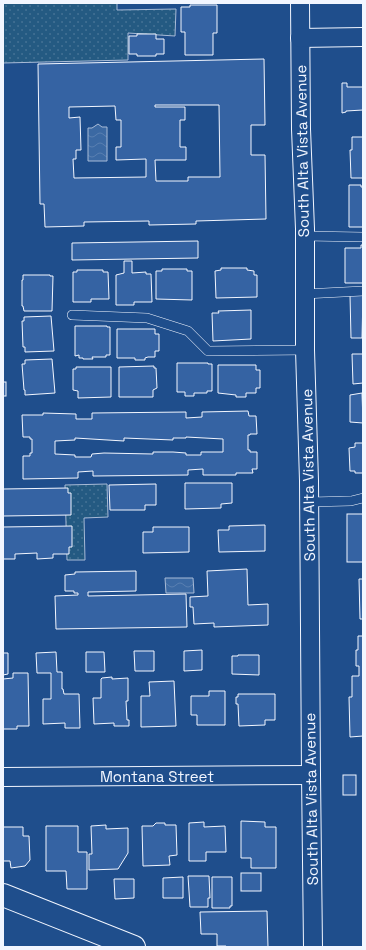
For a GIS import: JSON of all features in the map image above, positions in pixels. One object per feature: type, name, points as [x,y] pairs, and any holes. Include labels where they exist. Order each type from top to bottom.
[{"type":"street","name":"South Alta Vista Avenue","points":[[300,3],[301,128],[305,236],[305,350],[309,502],[310,775],[313,947]]},
{"type":"street","points":[[300,38],[363,37]]},
{"type":"street","name":"Montana Street","points":[[3,777],[310,775]]},
{"type":"street","points":[[3,895],[134,947]]},
{"type":"lane","points":[[305,236],[363,237]]},
{"type":"lane","points":[[304,294],[363,292]]},
{"type":"lane","points":[[72,315],[147,318],[188,331],[208,351],[305,350]]},
{"type":"lane","points":[[309,502],[351,501],[363,498]]},
{"type":"shaded area","points":[[3,3],[117,3],[117,10],[176,9],[175,36],[128,33],[128,60],[3,63]]},
{"type":"shaded area","points":[[107,484],[108,517],[84,518],[85,560],[67,560],[65,485]]},
{"type":"water","points":[[98,124],[102,127],[107,127],[107,161],[88,161],[88,128],[92,128]]},
{"type":"water","points":[[165,578],[193,578],[194,593],[166,593]]},
{"type":"building","points":[[190,5],[217,5],[217,33],[213,33],[213,55],[185,55],[185,32],[181,32],[181,7],[190,7]]},
{"type":"building","points":[[137,34],[156,34],[156,39],[164,39],[164,54],[156,54],[156,56],[137,56],[137,54],[129,54],[129,36],[137,36]]},
{"type":"building","points":[[264,59],[265,125],[251,125],[251,155],[265,155],[266,219],[196,221],[196,224],[149,225],[149,221],[84,222],[84,226],[45,227],[44,204],[40,204],[38,64]],"holes":[[[155,105],[219,105],[220,177],[188,177],[188,181],[156,181],[155,160],[186,160],[186,147],[180,147],[180,120],[185,120],[185,107],[155,107]],[[115,106],[116,120],[121,120],[121,147],[116,147],[116,160],[146,159],[146,177],[74,178],[73,159],[76,159],[76,150],[81,150],[80,117],[69,118],[69,107]]]},
{"type":"building","points":[[342,83],[347,83],[347,87],[363,87],[363,110],[346,111],[342,113]]},
{"type":"building","points":[[352,137],[363,137],[363,178],[351,178],[350,150],[352,150]]},
{"type":"building","points":[[349,185],[361,185],[361,187],[363,187],[363,227],[349,227]]},
{"type":"building","points":[[198,241],[198,258],[72,260],[72,243]]},
{"type":"building","points":[[361,245],[363,245],[363,283],[345,283],[345,248],[361,248]]},
{"type":"building","points":[[124,261],[132,261],[132,273],[146,272],[146,274],[151,274],[152,302],[134,302],[134,305],[116,305],[116,275],[124,273]]},
{"type":"building","points":[[221,268],[247,268],[247,270],[254,271],[254,275],[257,275],[257,297],[216,298],[215,271],[221,270]]},
{"type":"building","points":[[162,269],[187,269],[187,271],[192,271],[192,300],[156,299],[156,271],[162,271]]},
{"type":"building","points":[[77,270],[103,270],[103,272],[108,272],[109,299],[91,299],[91,302],[73,302],[73,272],[77,272]]},
{"type":"building","points":[[23,275],[53,276],[52,311],[24,311],[22,306]]},
{"type":"building","points":[[350,295],[363,295],[362,338],[351,338]]},
{"type":"building","points":[[251,310],[251,339],[213,341],[212,313],[219,313],[218,311]]},
{"type":"building","points":[[51,316],[54,351],[25,352],[25,347],[23,347],[22,321],[24,321],[24,317]]},
{"type":"building","points":[[75,326],[110,327],[110,355],[106,355],[106,357],[92,357],[93,359],[79,358],[79,355],[75,356]]},
{"type":"building","points":[[117,329],[155,329],[155,334],[159,334],[159,351],[155,351],[155,357],[148,357],[145,358],[145,360],[135,360],[135,358],[117,358]]},
{"type":"building","points":[[352,354],[363,354],[363,383],[353,384]]},
{"type":"building","points":[[52,359],[55,393],[25,395],[22,364],[25,364],[25,360]]},
{"type":"building","points":[[177,363],[212,364],[212,391],[207,391],[207,393],[194,393],[194,396],[185,396],[185,392],[177,392]]},
{"type":"building","points":[[218,365],[256,365],[256,370],[260,370],[260,388],[256,388],[256,393],[246,393],[246,397],[236,397],[236,395],[218,393]]},
{"type":"building","points":[[154,366],[154,368],[156,368],[157,388],[153,390],[153,397],[119,397],[119,367]]},
{"type":"building","points":[[76,367],[111,367],[111,397],[78,398],[78,391],[73,390],[73,369],[76,369]]},
{"type":"building","points":[[3,382],[6,382],[6,396],[3,396]]},
{"type":"building","points":[[362,393],[363,423],[350,422],[350,395]]},
{"type":"building","points":[[248,411],[249,416],[256,416],[257,434],[248,435],[248,450],[250,450],[250,452],[257,452],[257,469],[252,469],[253,473],[236,473],[236,475],[203,475],[203,469],[188,470],[188,475],[93,476],[93,471],[78,472],[78,478],[23,479],[23,456],[30,456],[30,453],[32,453],[32,439],[30,439],[30,437],[23,437],[22,415],[43,415],[43,413],[76,414],[76,419],[92,419],[92,413],[186,412],[186,418],[202,417],[202,412]],"holes":[[[186,437],[223,439],[223,452],[201,452],[201,455],[186,455],[186,453],[173,452],[153,452],[153,454],[104,453],[92,454],[91,457],[75,457],[75,455],[55,454],[55,441],[75,440],[75,438],[124,441],[124,438],[173,440],[173,438]]]},
{"type":"building","points":[[355,443],[363,443],[363,473],[355,473],[355,471],[350,471],[349,448],[355,447]]},
{"type":"building","points":[[185,483],[232,483],[232,503],[221,504],[221,508],[185,509]]},
{"type":"building","points":[[156,484],[156,505],[145,505],[145,510],[110,510],[109,485]]},
{"type":"building","points":[[68,488],[68,493],[71,493],[71,515],[3,516],[3,489]]},
{"type":"building","points":[[347,514],[363,514],[363,562],[347,562]]},
{"type":"building","points":[[265,525],[265,551],[219,552],[218,530],[229,530],[229,526]]},
{"type":"building","points":[[72,526],[72,547],[69,547],[69,554],[53,554],[53,558],[37,559],[37,553],[15,554],[15,559],[3,559],[3,527]]},
{"type":"building","points":[[153,527],[189,527],[189,552],[143,553],[143,532],[153,532]]},
{"type":"building","points":[[247,569],[248,605],[268,604],[268,625],[214,627],[214,623],[194,624],[193,607],[190,607],[190,597],[208,596],[207,571]]},
{"type":"building","points":[[136,571],[136,591],[88,592],[88,596],[186,594],[187,627],[56,629],[55,596],[78,595],[78,593],[74,593],[74,591],[65,591],[65,575],[75,574],[75,572]]},
{"type":"building","points":[[359,579],[363,579],[363,619],[360,619]]},
{"type":"building","points":[[358,636],[363,636],[363,736],[350,737],[349,697],[352,697],[352,676],[359,676],[359,666],[356,666]]},
{"type":"building","points":[[202,650],[202,670],[184,671],[184,651]]},
{"type":"building","points":[[134,651],[154,651],[154,671],[135,671]]},
{"type":"building","points":[[56,652],[57,672],[62,672],[62,689],[64,694],[79,694],[80,728],[65,728],[65,723],[43,724],[43,699],[51,699],[51,673],[37,673],[36,653]]},
{"type":"building","points":[[86,652],[104,652],[105,672],[86,672]]},
{"type":"building","points":[[3,653],[8,653],[8,674],[3,675]]},
{"type":"building","points":[[259,655],[259,675],[232,674],[232,656]]},
{"type":"building","points":[[13,673],[28,673],[29,726],[17,726],[17,729],[3,729],[3,679],[13,678]]},
{"type":"building","points":[[112,677],[112,679],[128,678],[128,701],[126,701],[127,720],[129,720],[129,726],[114,726],[114,723],[94,724],[93,698],[101,698],[101,679]]},
{"type":"building","points":[[174,681],[176,726],[141,727],[141,696],[150,696],[149,682]]},
{"type":"building","points":[[209,691],[225,691],[225,725],[197,725],[197,715],[191,715],[191,696],[209,696]]},
{"type":"building","points":[[238,694],[275,694],[275,720],[265,720],[265,725],[239,726],[238,704],[236,704],[236,697],[238,697]]},
{"type":"building","points":[[343,775],[356,775],[356,795],[343,795]]},
{"type":"building","points":[[241,821],[265,822],[265,827],[276,827],[276,868],[251,868],[251,858],[241,858]]},
{"type":"building","points":[[204,822],[204,827],[225,826],[226,852],[206,852],[206,861],[189,861],[189,823]]},
{"type":"building","points":[[156,823],[176,825],[177,855],[169,856],[170,865],[143,866],[142,826],[153,826]]},
{"type":"building","points":[[106,825],[106,829],[128,828],[128,853],[118,869],[89,870],[89,854],[92,854],[91,826]]},
{"type":"building","points":[[46,826],[78,826],[78,852],[87,852],[87,889],[67,889],[66,871],[46,871]]},
{"type":"building","points":[[3,827],[23,827],[23,836],[29,836],[30,860],[25,866],[11,868],[10,861],[3,861]]},
{"type":"building","points":[[241,873],[261,873],[261,891],[241,891]]},
{"type":"building","points":[[188,876],[209,876],[210,898],[208,898],[208,907],[190,907]]},
{"type":"building","points":[[183,877],[183,898],[163,898],[163,878]]},
{"type":"building","points":[[212,877],[232,877],[232,906],[230,906],[230,908],[212,908]]},
{"type":"building","points":[[114,879],[134,879],[134,898],[115,899]]},
{"type":"building","points":[[267,911],[268,947],[217,946],[217,934],[201,934],[200,912]]}]
